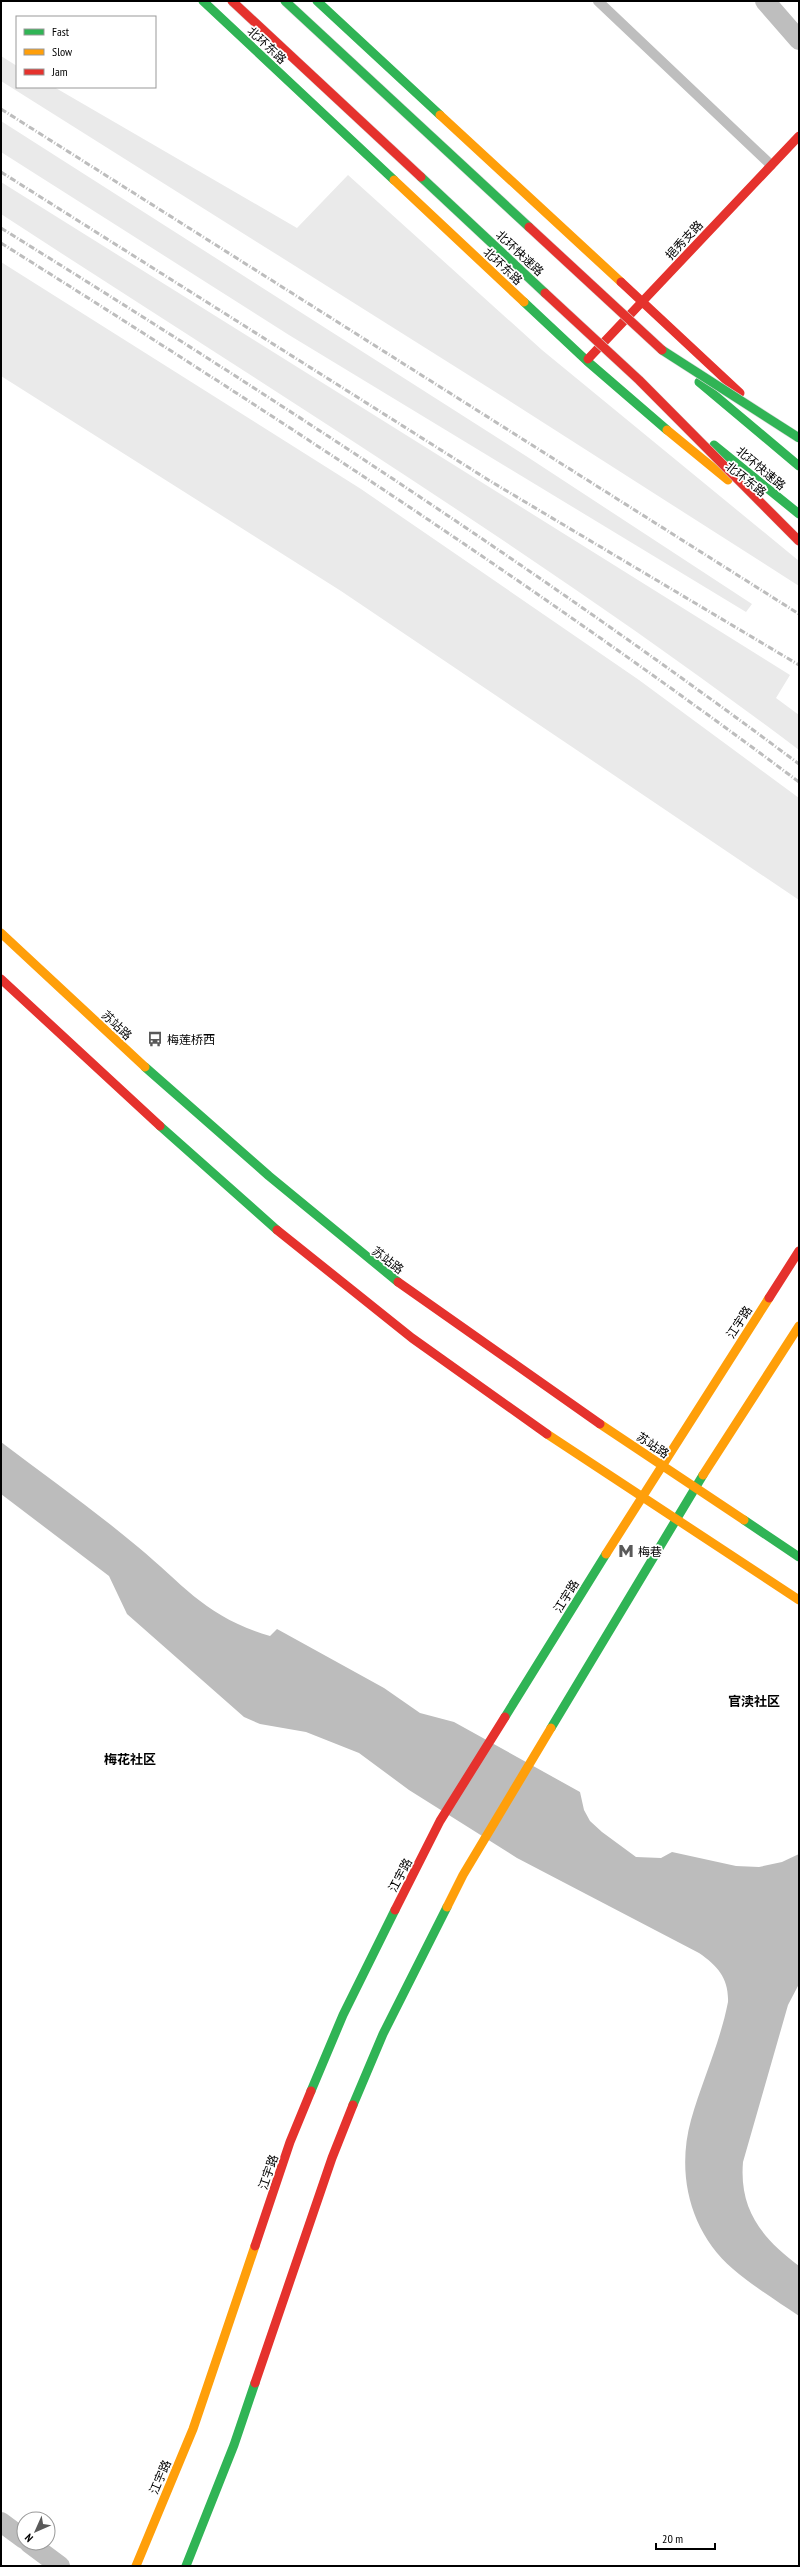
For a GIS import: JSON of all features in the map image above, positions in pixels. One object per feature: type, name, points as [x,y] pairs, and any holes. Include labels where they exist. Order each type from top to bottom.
[{"type":"main road","name":"北环东路","points":[[203,1],[586,361],[687,448],[799,535]]},
{"type":"main road","name":"北环快速路","points":[[231,1],[639,380],[799,514]]},
{"type":"main road","points":[[286,1],[666,354],[799,466]]},
{"type":"main road","points":[[317,1],[725,380],[799,443]]},
{"type":"main road","name":"挹秀支路","points":[[586,361],[799,136]]},
{"type":"main road","points":[[666,354],[799,438]]},
{"type":"main road","points":[[639,380],[799,541]]},
{"type":"main road","name":"苏站路","points":[[1,933],[126,1050],[280,1186],[383,1271],[567,1402],[696,1486],[799,1557]]},
{"type":"main road","points":[[1,980],[161,1128],[252,1208],[359,1297],[507,1407],[641,1498],[676,1519],[799,1600]]},
{"type":"main road","name":"江宇路","points":[[136,2566],[193,2429],[290,2142],[312,2087],[343,2015],[440,1821],[641,1498],[799,1251]]},
{"type":"main road","points":[[186,2566],[234,2445],[332,2158],[383,2034],[463,1875],[696,1486],[799,1326]]},
{"type":"street","points":[[765,1],[799,40]]},
{"type":"street","points":[[1,2522],[16,2533]]},
{"type":"street","points":[[40,2551],[60,2566]]},
{"type":"lane","points":[[598,1],[771,165]]},
{"type":"shaded area","points":[[1,56],[16,65],[16,88],[56,88],[297,228],[348,175],[542,350],[799,561],[799,586],[505,398],[1,81]]},
{"type":"shaded area","points":[[1,121],[526,456],[752,604],[746,612],[289,335],[1,152]]},
{"type":"shaded area","points":[[1,182],[790,675],[776,698],[799,715],[799,750],[604,609],[505,542],[405,475],[1,214]]},
{"type":"shaded area","points":[[1,262],[361,489],[639,680],[799,798],[799,900],[341,591],[1,376]]},
{"type":"shaded area","points":[[1,1442],[104,1520],[138,1547],[184,1588],[213,1610],[229,1620],[270,1636],[277,1629],[384,1688],[420,1713],[454,1722],[580,1792],[584,1810],[590,1821],[602,1832],[636,1857],[661,1858],[672,1852],[736,1866],[759,1867],[782,1862],[799,1854],[799,1984],[788,2005],[743,2162],[743,2179],[749,2209],[756,2222],[774,2245],[799,2266],[799,2316],[733,2269],[718,2254],[706,2238],[690,2201],[686,2181],[685,2161],[687,2140],[695,2105],[716,2047],[728,2002],[727,1986],[717,1968],[699,1953],[517,1858],[409,1790],[359,1753],[306,1732],[260,1724],[244,1717],[127,1614],[109,1576],[1,1494]]},
{"type":"railway","points":[[1,109],[799,614]]},
{"type":"railway","points":[[1,172],[490,481],[799,665]]},
{"type":"railway","points":[[1,228],[204,356],[406,487],[604,623],[799,764]]},
{"type":"railway","points":[[1,243],[204,372],[405,504],[604,640],[799,782]]},
{"type":"traffic: fast","points":[[203,1],[394,180]]},
{"type":"traffic: fast","points":[[285,1],[529,227]]},
{"type":"traffic: fast","points":[[317,1],[440,115]]},
{"type":"traffic: fast","points":[[421,177],[545,293]]},
{"type":"traffic: fast","points":[[524,302],[587,361],[667,430]]},
{"type":"traffic: fast","points":[[662,350],[799,438]]},
{"type":"traffic: fast","points":[[699,382],[799,466]]},
{"type":"traffic: fast","points":[[714,445],[799,514]]},
{"type":"traffic: fast","points":[[145,1067],[269,1176],[398,1282]]},
{"type":"traffic: fast","points":[[160,1126],[277,1230]]},
{"type":"traffic: fast","points":[[551,1728],[703,1475]]},
{"type":"traffic: fast","points":[[744,1520],[799,1557]]},
{"type":"traffic: fast","points":[[505,1717],[606,1554]]},
{"type":"traffic: fast","points":[[353,2105],[383,2034],[447,1907]]},
{"type":"traffic: fast","points":[[311,2091],[343,2015],[395,1910]]},
{"type":"traffic: fast","points":[[186,2566],[234,2445],[255,2383]]},
{"type":"traffic: slow","points":[[440,115],[621,282]]},
{"type":"traffic: slow","points":[[394,180],[524,302]]},
{"type":"traffic: slow","points":[[667,430],[728,480]]},
{"type":"traffic: slow","points":[[1,933],[145,1067]]},
{"type":"traffic: slow","points":[[606,1554],[769,1298]]},
{"type":"traffic: slow","points":[[703,1475],[799,1326]]},
{"type":"traffic: slow","points":[[600,1424],[744,1520]]},
{"type":"traffic: slow","points":[[547,1434],[799,1600]]},
{"type":"traffic: slow","points":[[447,1907],[463,1875],[551,1728]]},
{"type":"traffic: slow","points":[[136,2566],[193,2429],[255,2246]]},
{"type":"traffic: jam","points":[[232,1],[421,177]]},
{"type":"traffic: jam","points":[[588,359],[799,136]]},
{"type":"traffic: jam","points":[[529,227],[662,350]]},
{"type":"traffic: jam","points":[[621,282],[740,393]]},
{"type":"traffic: jam","points":[[545,293],[639,380],[799,541]]},
{"type":"traffic: jam","points":[[1,979],[160,1126]]},
{"type":"traffic: jam","points":[[277,1230],[412,1338],[547,1434]]},
{"type":"traffic: jam","points":[[769,1298],[799,1251]]},
{"type":"traffic: jam","points":[[398,1282],[600,1424]]},
{"type":"traffic: jam","points":[[395,1910],[440,1821],[505,1717]]},
{"type":"traffic: jam","points":[[255,2246],[290,2142],[311,2091]]},
{"type":"traffic: jam","points":[[255,2383],[332,2158],[353,2105]]},
{"type":"place","name":"梅莲桥西","points":[[155,1039]]},
{"type":"place","name":"梅巷","points":[[626,1551]]},
{"type":"district","name":"官渎社区","points":[[754,1701]]},
{"type":"district","name":"梅花社区","points":[[130,1759]]}]
